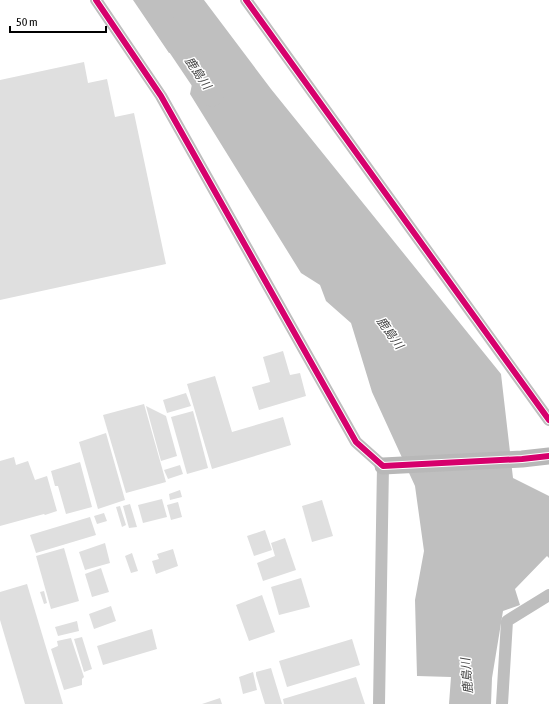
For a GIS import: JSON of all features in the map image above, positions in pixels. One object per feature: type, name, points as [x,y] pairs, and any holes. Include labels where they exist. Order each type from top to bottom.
[{"type":"street","points":[[96,0],[160,96],[356,442],[383,466],[522,459],[549,456]]},
{"type":"street","points":[[246,0],[549,420]]},
{"type":"street","points":[[379,704],[383,466]]},
{"type":"street","points":[[502,704],[507,621],[549,594]]},
{"type":"water","points":[[133,0],[204,0],[271,89],[501,374],[513,478],[549,496],[549,558],[547,556],[515,589],[520,605],[503,611],[492,678],[491,704],[449,704],[451,677],[417,676],[415,600],[424,551],[415,486],[372,392],[351,323],[326,301],[320,285],[301,273],[190,94],[195,69],[182,50],[169,53]]},
{"type":"building","points":[[84,62],[88,83],[107,79],[115,117],[134,113],[166,264],[0,300],[0,80]]},
{"type":"building","points":[[283,351],[290,375],[300,373],[306,396],[259,410],[252,387],[270,382],[263,357]]},
{"type":"building","points":[[215,376],[232,432],[283,417],[291,445],[212,469],[187,384]]},
{"type":"building","points":[[186,393],[191,406],[167,413],[163,400]]},
{"type":"building","points":[[144,404],[166,482],[126,493],[103,415]]},
{"type":"building","points":[[146,406],[166,416],[177,456],[161,461]]},
{"type":"building","points":[[193,411],[208,468],[187,474],[171,417]]},
{"type":"building","points":[[106,433],[125,500],[98,509],[79,442]]},
{"type":"building","points":[[14,457],[16,465],[28,461],[35,480],[47,476],[57,511],[0,526],[0,461]]},
{"type":"building","points":[[80,462],[92,507],[66,514],[58,486],[55,486],[51,471]]},
{"type":"building","points":[[180,465],[183,474],[168,479],[164,470]]},
{"type":"building","points":[[180,490],[182,497],[170,500],[169,494]]},
{"type":"building","points":[[162,499],[167,517],[143,523],[138,505]]},
{"type":"building","points":[[322,500],[333,536],[312,542],[302,506]]},
{"type":"building","points":[[178,502],[182,517],[171,520],[167,505]]},
{"type":"building","points":[[130,504],[137,527],[129,528],[123,506]]},
{"type":"building","points":[[120,506],[126,525],[122,527],[116,507]]},
{"type":"building","points":[[104,513],[107,521],[97,524],[94,516]]},
{"type":"building","points":[[90,517],[96,535],[36,553],[30,535]]},
{"type":"building","points":[[265,530],[272,550],[254,556],[247,536]]},
{"type":"building","points":[[285,538],[296,570],[263,581],[257,563],[275,556],[271,543]]},
{"type":"building","points":[[105,543],[110,563],[85,570],[79,552]]},
{"type":"building","points":[[64,548],[79,601],[51,609],[36,556]]},
{"type":"building","points":[[173,549],[178,566],[156,574],[152,561],[159,559],[157,554]]},
{"type":"building","points":[[132,553],[138,571],[131,573],[125,556]]},
{"type":"building","points":[[101,568],[109,592],[92,597],[85,574]]},
{"type":"building","points":[[301,578],[310,607],[279,615],[271,587]]},
{"type":"building","points":[[27,584],[63,704],[25,704],[0,620],[0,592]]},
{"type":"building","points":[[44,591],[47,603],[44,604],[40,592]]},
{"type":"building","points":[[262,595],[275,632],[249,641],[236,605]]},
{"type":"building","points":[[111,606],[116,621],[94,629],[89,614]]},
{"type":"building","points":[[77,621],[79,631],[58,636],[55,627]]},
{"type":"building","points":[[152,629],[157,649],[103,665],[97,646]]},
{"type":"building","points":[[82,637],[92,669],[84,672],[74,639]]},
{"type":"building","points":[[71,638],[84,677],[82,679],[82,685],[64,690],[51,649],[58,646],[57,641]]},
{"type":"building","points":[[352,639],[360,665],[287,687],[279,661]]},
{"type":"building","points":[[271,668],[282,704],[265,704],[256,675],[256,672]]},
{"type":"building","points":[[253,672],[257,690],[243,694],[239,677]]},
{"type":"building","points":[[356,677],[365,704],[284,704],[283,699]]},
{"type":"building","points":[[220,698],[222,704],[202,704]]},
{"type":"waterway","name":"鹿島川","points":[[148,0],[212,95]]},
{"type":"cycle path","points":[[96,0],[161,96],[356,442],[383,466],[522,459],[549,456]]},
{"type":"cycle path","points":[[246,0],[549,420]]}]
